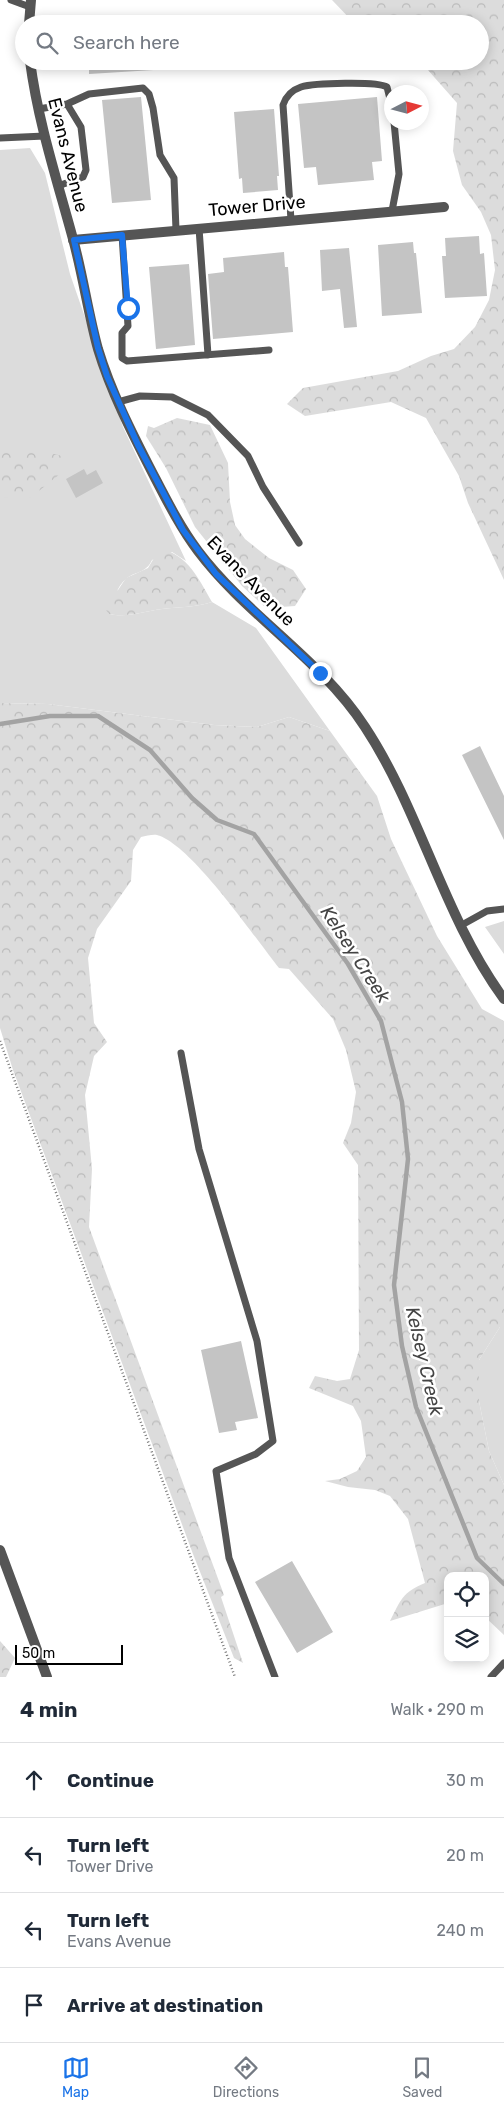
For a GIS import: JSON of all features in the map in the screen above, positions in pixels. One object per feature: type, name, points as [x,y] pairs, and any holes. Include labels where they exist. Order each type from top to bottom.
[{"type":"street","name":"Evans Avenue","points":[[32,70],[45,136],[74,240],[98,348],[118,402],[165,498],[197,550],[234,592],[320,673],[363,724],[388,767],[460,926],[478,959],[504,999]]},
{"type":"street","name":"Tower Drive","points":[[74,240],[444,207]]},
{"type":"street","points":[[0,1550],[47,1677]]},
{"type":"lane","points":[[11,0],[30,3]]},
{"type":"lane","points":[[291,220],[282,105],[286,96],[302,86],[375,83],[384,85]]},
{"type":"lane","points":[[39,110],[67,104],[89,94],[143,88],[150,94],[160,155],[174,178],[176,230]]},
{"type":"lane","points":[[58,186],[83,177],[86,170],[80,127],[67,104]]},
{"type":"lane","points":[[392,211],[400,166],[395,130]]},
{"type":"lane","points":[[0,138],[45,136]]},
{"type":"lane","points":[[199,228],[208,355]]},
{"type":"lane","points":[[122,235],[128,326],[122,333],[122,358],[127,362],[269,350]]},
{"type":"lane","points":[[118,402],[140,396],[172,397],[208,414],[248,456],[263,487],[299,543]]},
{"type":"lane","points":[[460,926],[487,911],[504,909]]},
{"type":"lane","points":[[181,1053],[199,1149],[256,1341],[273,1441],[256,1454],[216,1470],[229,1558],[275,1677]]},
{"type":"lane","points":[[491,1677],[504,1663]]},
{"type":"path","points":[[0,1041],[234,1677]]},
{"type":"green space","points":[[332,0],[504,0],[504,580],[468,503],[459,476],[426,418],[391,402],[305,416],[287,404],[303,388],[398,371],[431,356],[454,349],[475,327],[489,300],[495,270],[491,235],[481,212],[462,185],[453,151],[457,103],[428,70],[489,70],[489,15],[346,15]]},
{"type":"green space","points":[[30,148],[45,173],[70,274],[123,427],[186,561],[172,552],[152,560],[144,570],[123,581],[115,595],[109,614],[129,615],[212,602],[256,628],[330,731],[289,717],[257,727],[214,725],[48,704],[0,703],[0,150]]},
{"type":"green space","points":[[177,418],[210,425],[228,463],[230,502],[235,525],[245,539],[269,558],[293,570],[306,589],[295,606],[266,608],[242,586],[195,527],[166,468],[146,436],[148,426],[154,428]]},
{"type":"green space","points":[[5,437],[12,449],[28,447],[62,456],[60,474],[30,498],[0,498],[0,439]]},
{"type":"green space","points":[[160,548],[186,562],[197,576],[212,602],[129,615],[109,614],[103,606],[104,596],[118,590],[126,578],[148,568]]},
{"type":"green space","points":[[0,703],[48,704],[214,725],[257,727],[289,717],[330,731],[377,796],[391,839],[437,936],[482,1009],[504,1021],[504,1327],[500,1327],[479,1360],[479,1401],[489,1451],[504,1485],[504,1635],[489,1621],[489,1572],[444,1572],[444,1604],[390,1621],[403,1598],[411,1590],[425,1583],[408,1519],[390,1496],[375,1490],[348,1487],[325,1481],[340,1479],[357,1471],[366,1457],[361,1421],[353,1406],[309,1388],[315,1376],[337,1381],[350,1379],[359,1350],[358,1165],[343,1143],[351,1123],[356,1092],[346,1050],[333,1019],[289,969],[279,968],[222,894],[187,855],[171,842],[157,835],[141,837],[133,850],[131,881],[97,929],[88,958],[94,1023],[107,1042],[94,1056],[85,1095],[92,1169],[89,1227],[224,1595],[221,1597],[243,1663],[234,1658],[193,1554],[13,1070],[0,1028]]},
{"type":"green space","points":[[504,921],[504,954],[485,927]]},
{"type":"green space","points":[[500,1327],[504,1327],[504,1485],[489,1451],[479,1401],[479,1360]]},
{"type":"green space","points":[[0,1641],[15,1658],[6,1677],[0,1677]]},
{"type":"building","points":[[89,70],[153,70],[89,74]]},
{"type":"building","points":[[141,97],[151,200],[112,203],[102,100]]},
{"type":"building","points":[[377,97],[382,161],[372,162],[374,180],[318,185],[316,167],[304,168],[298,104]]},
{"type":"building","points":[[274,109],[279,176],[277,176],[278,190],[243,193],[242,178],[239,179],[234,112]]},
{"type":"building","points":[[479,236],[480,254],[484,253],[487,296],[445,298],[442,256],[446,256],[445,238]]},
{"type":"building","points":[[413,242],[414,253],[416,253],[422,313],[382,316],[378,245]]},
{"type":"building","points":[[349,248],[357,327],[344,328],[340,289],[322,291],[320,250]]},
{"type":"building","points":[[284,252],[285,267],[288,267],[293,332],[213,339],[208,274],[224,272],[223,258]]},
{"type":"building","points":[[189,264],[195,345],[156,349],[149,267]]},
{"type":"building","points":[[84,469],[87,475],[96,470],[103,483],[76,498],[66,479]]},
{"type":"building","points":[[480,746],[504,796],[504,840],[462,755]]},
{"type":"building","points":[[241,1341],[258,1418],[235,1422],[237,1430],[219,1433],[201,1350]]},
{"type":"building","points":[[292,1561],[333,1632],[297,1653],[255,1582]]},
{"type":"waterway","name":"Kelsey Creek","points":[[0,724],[50,716],[98,716],[150,750],[192,798],[217,820],[254,834],[348,964],[381,1021],[402,1102],[408,1159],[394,1285],[402,1346],[416,1407],[477,1558],[504,1584]]},
{"type":"route","points":[[128,308],[122,235],[74,240],[98,348],[107,376],[138,445],[183,530],[216,574],[320,673]]}]
